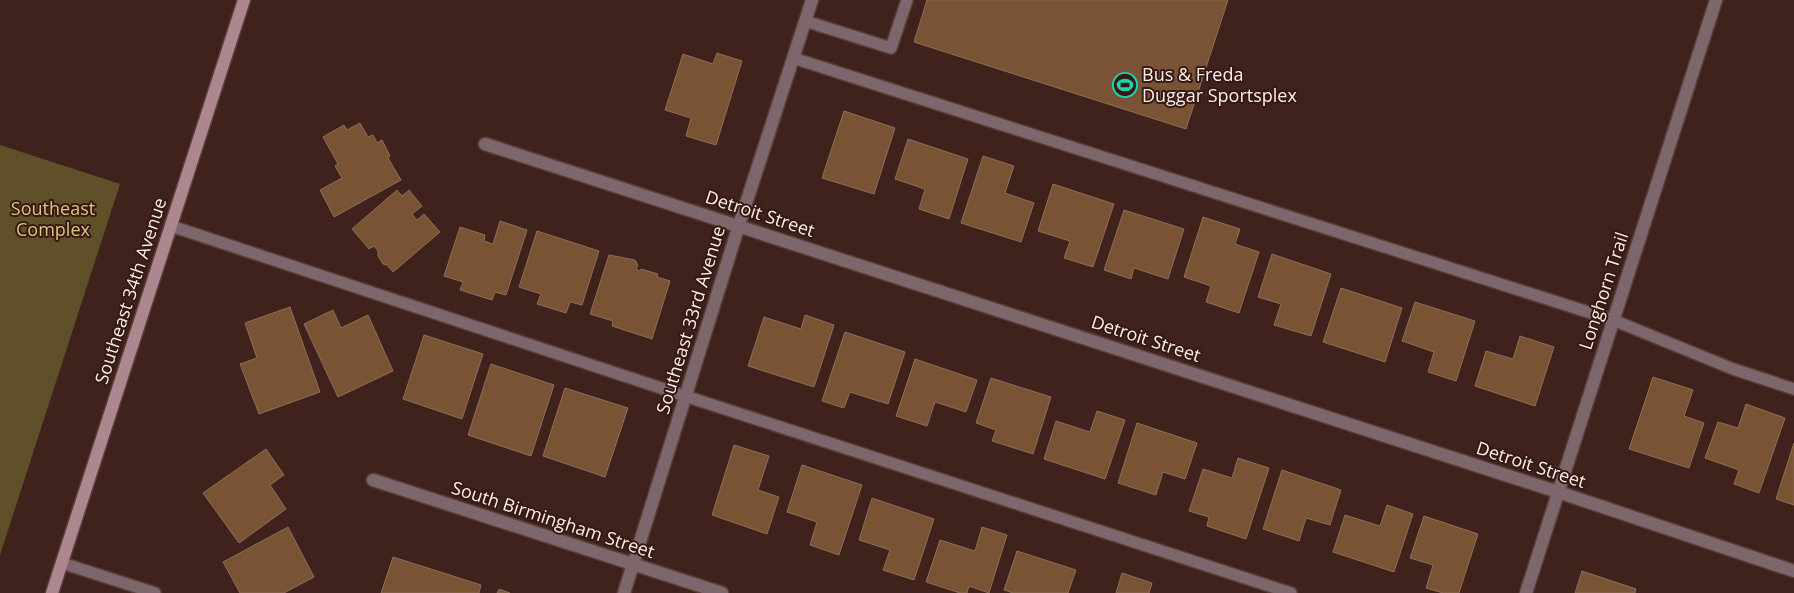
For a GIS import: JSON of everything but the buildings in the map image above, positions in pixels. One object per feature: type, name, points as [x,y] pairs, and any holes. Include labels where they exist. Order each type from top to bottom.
[{"type":"main road","name":"Southeast 34th Avenue","points":[[52,593],[244,0]]},
{"type":"street","name":"Southeast 33rd Avenue","points":[[624,593],[739,225],[812,0]]},
{"type":"street","name":"Longhorn Trail","points":[[1526,593],[1716,0]]},
{"type":"street","name":"Detroit Street","points":[[485,144],[1558,492],[1794,571]]},
{"type":"street","name":"South Birmingham Street","points":[[373,480],[722,593]]},
{"type":"lane","points":[[805,21],[890,48],[907,0]]},
{"type":"lane","points":[[793,58],[1613,320],[1733,369],[1794,389]]},
{"type":"lane","points":[[171,226],[1291,593]]},
{"type":"lane","points":[[62,563],[155,593]]},
{"type":"green space","name":"Southeast Complex","points":[[0,145],[120,184],[0,555]]},
{"type":"place","name":"Bus & Freda Duggar Sportsplex","points":[[1125,85]]}]
